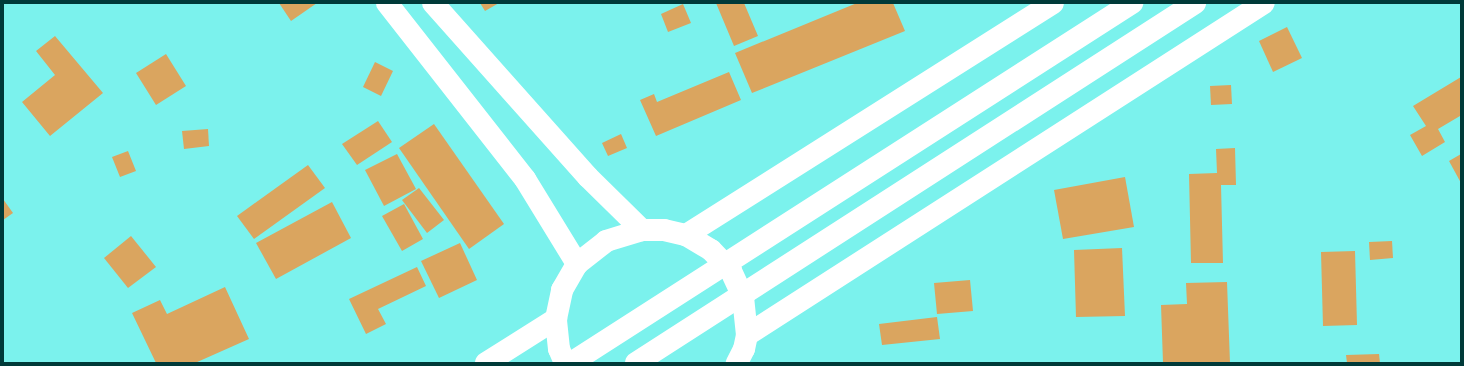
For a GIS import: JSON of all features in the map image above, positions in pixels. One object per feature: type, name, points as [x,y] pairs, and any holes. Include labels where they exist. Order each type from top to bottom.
[{"type":"main road","points":[[386,3],[525,179],[577,264]]},
{"type":"main road","points":[[433,3],[588,178],[642,230]]},
{"type":"main road","points":[[686,235],[1053,3]]},
{"type":"main road","points":[[571,363],[1132,3]]},
{"type":"main road","points":[[636,363],[1195,3]]},
{"type":"main road","points":[[747,335],[1264,3]]},
{"type":"main road","points":[[565,363],[559,349],[556,319],[562,290],[577,264],[606,241],[642,230],[664,230],[686,235],[711,250],[731,271],[744,297],[747,335],[744,349],[737,363]]},
{"type":"main road","points":[[486,363],[556,319]]},
{"type":"building","points":[[279,3],[317,3],[291,21]]},
{"type":"building","points":[[480,3],[499,3],[485,11]]},
{"type":"building","points":[[716,3],[744,3],[758,36],[734,46]]},
{"type":"building","points":[[857,3],[893,3],[905,31],[752,93],[735,53]]},
{"type":"building","points":[[683,4],[691,23],[668,32],[661,14]]},
{"type":"building","points":[[1287,27],[1302,58],[1273,72],[1259,41]]},
{"type":"building","points":[[55,36],[103,93],[50,136],[22,102],[55,75],[36,51]]},
{"type":"building","points":[[166,54],[186,86],[156,105],[136,73]]},
{"type":"building","points":[[375,62],[393,71],[381,96],[363,87]]},
{"type":"building","points":[[729,72],[741,100],[656,136],[640,100],[654,94],[657,102]]},
{"type":"building","points":[[1461,77],[1461,119],[1460,116],[1438,129],[1445,142],[1422,156],[1410,135],[1426,126],[1413,106]]},
{"type":"building","points":[[1231,85],[1232,104],[1211,105],[1210,86]]},
{"type":"building","points":[[378,121],[392,142],[357,165],[342,144]]},
{"type":"building","points":[[434,124],[504,224],[469,249],[399,148]]},
{"type":"building","points":[[208,129],[209,146],[184,149],[182,131]]},
{"type":"building","points":[[621,134],[627,148],[608,156],[602,143]]},
{"type":"building","points":[[1235,148],[1236,185],[1221,185],[1223,263],[1191,263],[1189,174],[1217,173],[1216,149]]},
{"type":"building","points":[[128,151],[136,171],[120,177],[112,157]]},
{"type":"building","points":[[397,154],[416,189],[384,206],[365,170]]},
{"type":"building","points":[[1461,154],[1461,183],[1449,161]]},
{"type":"building","points":[[308,165],[325,188],[254,239],[237,216]]},
{"type":"building","points":[[1125,177],[1134,227],[1063,239],[1054,190]]},
{"type":"building","points":[[419,188],[444,220],[427,233],[402,200]]},
{"type":"building","points":[[3,199],[13,213],[3,220]]},
{"type":"building","points":[[332,202],[351,238],[276,279],[256,243]]},
{"type":"building","points":[[404,204],[423,239],[402,251],[382,216]]},
{"type":"building","points":[[131,236],[156,267],[128,288],[104,258]]},
{"type":"building","points":[[1392,241],[1393,258],[1370,260],[1369,242]]},
{"type":"building","points":[[460,243],[477,280],[439,298],[421,261]]},
{"type":"building","points":[[1122,248],[1125,316],[1076,317],[1074,250]]},
{"type":"building","points":[[1355,251],[1357,325],[1323,326],[1321,252]]},
{"type":"building","points":[[417,267],[426,286],[378,309],[386,324],[366,334],[349,299]]},
{"type":"building","points":[[970,280],[973,311],[937,314],[934,283]]},
{"type":"building","points":[[1227,282],[1230,363],[1163,363],[1161,305],[1187,304],[1186,283]]},
{"type":"building","points":[[225,287],[249,339],[195,363],[156,363],[132,313],[160,300],[167,314]]},
{"type":"building","points":[[937,317],[940,339],[882,345],[879,324]]},
{"type":"building","points":[[1379,354],[1380,363],[1347,363],[1346,355]]}]
